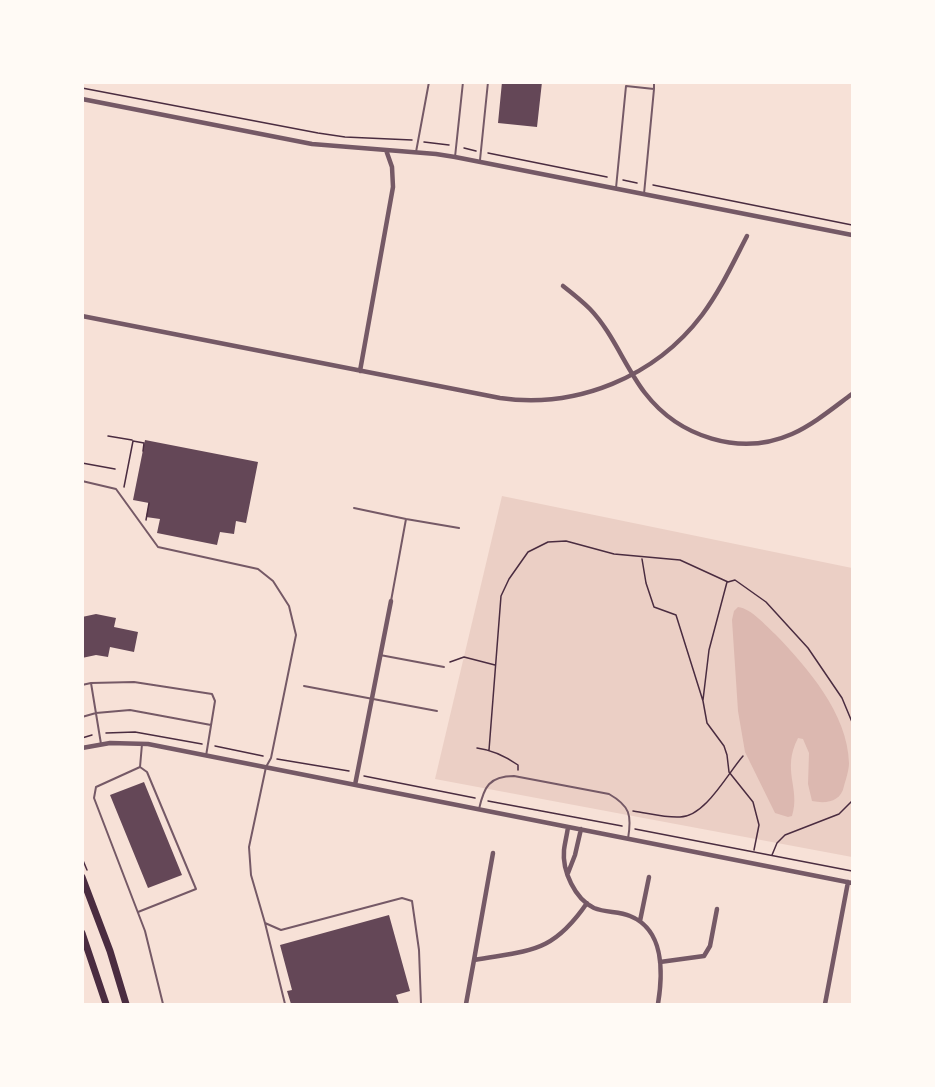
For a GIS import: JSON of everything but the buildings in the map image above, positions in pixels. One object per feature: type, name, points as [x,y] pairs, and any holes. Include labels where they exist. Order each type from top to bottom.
[{"type":"main road","points":[[82,877],[110,951],[126,1005]]},
{"type":"main road","points":[[82,933],[106,1005]]},
{"type":"street","points":[[82,99],[312,144],[455,157],[852,235]]},
{"type":"street","points":[[360,371],[393,187],[392,167],[386,150]]},
{"type":"street","points":[[82,316],[500,398],[529,401],[559,399],[582,395],[633,375],[672,347],[702,315],[747,236]]},
{"type":"street","points":[[562,286],[591,309],[645,393],[660,410],[675,423],[702,436],[736,443],[759,442],[790,435],[813,422],[852,394]]},
{"type":"street","points":[[355,785],[391,601]]},
{"type":"street","points":[[82,748],[101,744],[142,744],[850,882],[825,1005]]},
{"type":"street","points":[[568,827],[564,852],[567,873],[575,890],[587,903],[598,909],[632,916],[647,927],[654,937],[659,950],[660,962],[661,981],[658,1005]]},
{"type":"street","points":[[567,873],[575,855],[581,829]]},
{"type":"street","points":[[466,1005],[493,853]]},
{"type":"street","points":[[640,921],[649,877]]},
{"type":"street","points":[[474,960],[534,950],[551,942],[576,919],[587,903]]},
{"type":"street","points":[[660,962],[704,956],[707,953],[717,909]]},
{"type":"lane","points":[[416,152],[429,82]]},
{"type":"lane","points":[[455,157],[463,82]]},
{"type":"lane","points":[[479,162],[488,82]]},
{"type":"lane","points":[[644,194],[654,82]]},
{"type":"lane","points":[[616,188],[626,86],[654,89]]},
{"type":"lane","points":[[82,481],[116,489],[158,547],[258,569],[273,581],[289,606],[296,635],[271,758],[266,767],[249,847],[251,875],[285,1005]]},
{"type":"lane","points":[[354,508],[459,528]]},
{"type":"lane","points":[[391,601],[406,519]]},
{"type":"lane","points":[[381,655],[444,668]]},
{"type":"lane","points":[[82,684],[134,682],[212,694],[215,701],[206,756]]},
{"type":"lane","points":[[91,683],[101,744]]},
{"type":"lane","points":[[304,686],[437,711]]},
{"type":"lane","points":[[82,717],[96,713],[130,710],[211,725]]},
{"type":"lane","points":[[140,767],[142,744]]},
{"type":"lane","points":[[138,912],[196,889],[147,772],[140,767]]},
{"type":"lane","points":[[140,767],[96,787],[94,798],[145,931],[163,1005]]},
{"type":"lane","points":[[479,809],[481,799],[491,781],[501,776],[609,794],[628,810],[631,821],[628,838]]},
{"type":"lane","points":[[265,923],[281,930],[402,898],[412,901],[419,950],[422,1005]]},
{"type":"path","points":[[82,88],[318,133],[345,137],[413,140]]},
{"type":"path","points":[[423,142],[450,146]]},
{"type":"path","points":[[464,148],[477,151]]},
{"type":"path","points":[[488,153],[607,177]]},
{"type":"path","points":[[622,180],[637,183]]},
{"type":"path","points":[[653,185],[852,225]]},
{"type":"path","points":[[108,436],[144,443],[142,451]]},
{"type":"path","points":[[124,488],[133,441]]},
{"type":"path","points":[[82,463],[115,469]]},
{"type":"path","points":[[146,521],[149,503]]},
{"type":"path","points":[[489,750],[501,596],[508,579],[528,552],[548,542],[566,541],[614,554],[680,560],[728,582],[735,580],[765,602],[808,648],[842,698],[852,722]]},
{"type":"path","points":[[642,558],[646,583],[654,607],[676,615],[703,701],[707,723],[719,738],[728,755],[729,772],[753,802],[759,825],[754,852]]},
{"type":"path","points":[[703,701],[709,650],[728,582]]},
{"type":"path","points":[[444,668],[447,663],[464,657],[495,665]]},
{"type":"path","points":[[82,738],[99,734],[135,732],[335,770],[345,769],[357,775],[852,871]]},
{"type":"path","points":[[477,748],[503,755],[518,765],[517,777]]},
{"type":"path","points":[[628,810],[680,817],[689,816],[709,800],[743,756]]},
{"type":"path","points":[[771,855],[777,843],[785,835],[839,814],[852,801]]},
{"type":"shaded area","points":[[502,496],[852,568],[852,857],[435,779]]},
{"type":"shaded area","points":[[738,607],[763,622],[812,676],[834,709],[847,745],[849,766],[840,796],[832,801],[817,802],[812,801],[808,784],[809,753],[803,739],[798,738],[791,760],[794,806],[792,816],[788,817],[775,813],[745,752],[738,711],[732,620],[734,611]]}]
